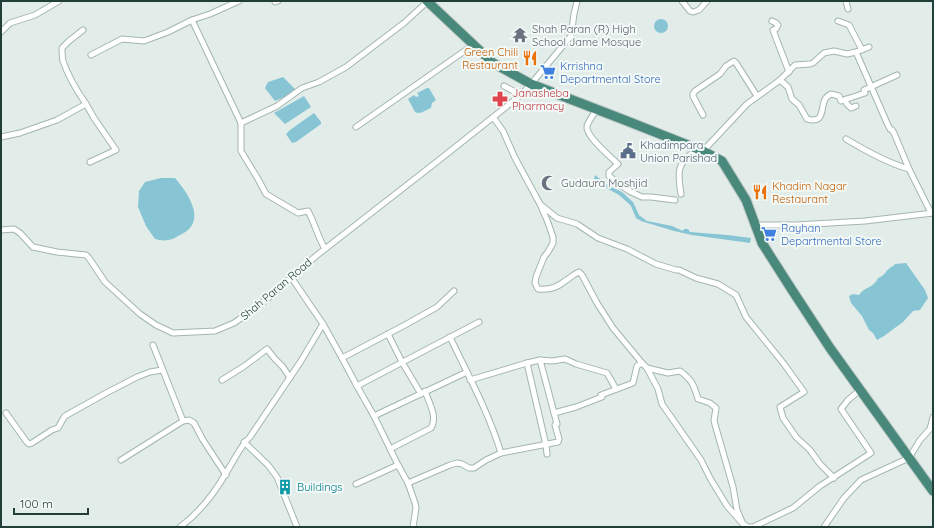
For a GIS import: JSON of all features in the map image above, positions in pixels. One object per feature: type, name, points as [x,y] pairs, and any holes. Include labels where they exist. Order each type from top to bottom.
[{"type":"highway","points":[[427,1],[493,63],[531,84],[700,150],[722,161],[746,200],[762,243],[792,290],[830,348],[933,491]]},
{"type":"street","points":[[1,32],[10,23],[35,14],[60,1]]},
{"type":"street","points":[[91,55],[122,39],[144,41],[239,1]]},
{"type":"street","points":[[241,123],[277,106],[302,88],[319,82],[346,67],[404,23],[427,1]]},
{"type":"street","name":"Shah Paran Road","points":[[1,230],[14,229],[20,233],[33,247],[57,252],[86,255],[105,282],[134,308],[156,325],[173,333],[215,331],[234,324],[260,305],[325,249],[520,95],[571,36],[577,1]]},
{"type":"street","points":[[682,1],[692,12],[699,10],[707,1]]},
{"type":"street","points":[[846,1],[848,9]]},
{"type":"street","points":[[192,20],[241,123],[241,151],[266,194],[298,213],[308,212],[314,221],[325,249]]},
{"type":"street","points":[[772,21],[778,24],[776,29],[773,30],[788,72]]},
{"type":"street","points":[[838,21],[849,25],[862,50]]},
{"type":"street","points":[[84,30],[68,41],[62,48],[62,60],[94,118],[116,150],[90,162]]},
{"type":"street","points":[[356,127],[473,45]]},
{"type":"street","points":[[681,194],[678,180],[679,169],[689,155],[700,150],[747,104],[780,80],[795,65],[814,63],[824,53],[834,51],[847,54],[869,47]]},
{"type":"street","points":[[756,228],[865,221],[932,213],[909,169],[894,133],[890,129],[856,52]]},
{"type":"street","points":[[703,115],[692,96],[694,91],[720,74],[726,66],[734,61],[757,96]]},
{"type":"street","points":[[780,80],[788,88],[792,99],[799,105],[808,120],[813,120],[820,118],[827,96],[831,94],[839,96],[841,101],[865,93],[864,90],[897,75]]},
{"type":"street","points":[[504,86],[520,95]]},
{"type":"street","points":[[846,99],[846,102],[851,108],[856,106]]},
{"type":"street","points":[[1,136],[20,133],[57,120],[86,104]]},
{"type":"street","points":[[597,109],[587,125],[587,129],[589,134],[611,159],[618,164],[609,172],[609,176],[618,184],[642,197],[675,200]]},
{"type":"street","points":[[493,117],[503,131],[515,158],[540,204],[553,237],[553,243],[544,257],[536,277],[535,283],[538,289],[545,290],[554,288],[576,273],[579,272],[582,275],[597,304],[613,328],[647,368],[658,389],[662,404],[701,460],[727,506],[743,524],[748,527],[753,527],[793,508],[820,486],[871,453],[841,409],[848,400],[860,390]]},
{"type":"street","points":[[846,139],[895,165],[909,169]]},
{"type":"street","points":[[540,204],[557,218],[578,224],[598,238],[627,249],[656,264],[679,270],[696,278],[718,284],[736,295],[746,317],[784,364],[804,392],[780,407],[783,418],[796,437],[810,450],[820,464],[834,478]]},
{"type":"street","points":[[291,277],[323,324],[374,416],[408,483],[416,508],[413,527]]},
{"type":"street","points":[[342,358],[437,307],[454,291]]},
{"type":"street","points":[[357,386],[479,322]]},
{"type":"street","points":[[180,527],[208,501],[226,475],[244,442],[250,437],[290,378],[323,324]]},
{"type":"street","points":[[388,334],[402,362],[423,393],[433,412],[434,422],[431,428],[390,449]]},
{"type":"street","points":[[450,338],[467,372],[494,433],[501,453]]},
{"type":"street","points":[[153,345],[183,421]]},
{"type":"street","points":[[222,380],[268,349],[290,378]]},
{"type":"street","points":[[470,380],[540,360],[552,361],[565,359],[576,364],[607,373],[616,389]]},
{"type":"street","points":[[408,483],[450,464],[457,463],[469,468],[474,468],[501,453],[558,442],[559,440],[555,425],[557,424],[540,360]]},
{"type":"street","points":[[527,363],[547,454]]},
{"type":"street","points":[[554,413],[576,407],[602,397],[601,395],[633,383],[637,366],[642,363]]},
{"type":"street","points":[[647,368],[668,373],[680,372],[694,385],[698,399],[710,403],[716,408],[714,421],[733,487],[736,510],[743,524]]},
{"type":"street","points":[[6,413],[29,444],[58,428],[65,416],[108,392],[137,377],[150,372],[162,370]]},
{"type":"street","points":[[374,416],[467,372]]},
{"type":"street","points":[[824,527],[844,498],[861,480],[909,458],[920,440],[930,429],[933,417]]},
{"type":"street","points":[[121,460],[183,421],[189,420],[194,423],[203,440],[226,475]]},
{"type":"street","points":[[244,442],[268,465],[277,477],[297,527]]},
{"type":"street","points":[[356,484],[398,465]]},
{"type":"water","points":[[661,19],[666,21],[668,26],[666,31],[661,33],[656,31],[654,26],[656,21]]},
{"type":"water","points":[[283,77],[295,89],[294,93],[275,101],[265,88],[268,82]]},
{"type":"water","points":[[429,88],[436,100],[432,103],[431,108],[421,113],[417,113],[408,99],[414,95],[416,97],[419,96],[417,93]]},
{"type":"water","points":[[304,96],[311,107],[285,124],[274,113]]},
{"type":"water","points":[[314,113],[321,124],[296,142],[292,143],[286,134]]},
{"type":"water","points":[[595,175],[608,185],[622,192],[633,202],[639,215],[647,221],[672,226],[683,231],[684,229],[688,229],[690,232],[751,238],[750,243],[692,235],[641,221],[636,218],[631,206],[627,202],[594,179]]},
{"type":"water","points":[[161,178],[175,178],[185,191],[193,206],[194,222],[190,228],[170,240],[155,239],[146,226],[138,207],[139,191],[145,182]]},
{"type":"water","points":[[906,263],[925,290],[928,298],[920,310],[913,311],[903,322],[877,340],[873,333],[869,330],[862,316],[851,303],[849,296],[853,294],[859,295],[861,292],[874,284],[878,278],[895,264]]},
{"type":"place","name":"Shah Paran (R) High School Jame Mosque","points":[[520,35]]},
{"type":"place","name":"Green Chili Restaurant","points":[[530,58]]},
{"type":"place","name":"Krrishna Departmental Store","points":[[548,72]]},
{"type":"place","name":"Janasheba Pharmacy","points":[[500,99]]},
{"type":"place","name":"Khadimpara Union Parishad","points":[[628,151]]},
{"type":"place","name":"Gudaura Moshjid","points":[[549,183]]},
{"type":"place","name":"Khadim Nagar Restaurant","points":[[760,192]]},
{"type":"place","name":"Rayhan Departmental Store","points":[[769,234]]},
{"type":"place","name":"Buildings","points":[[285,487]]}]
